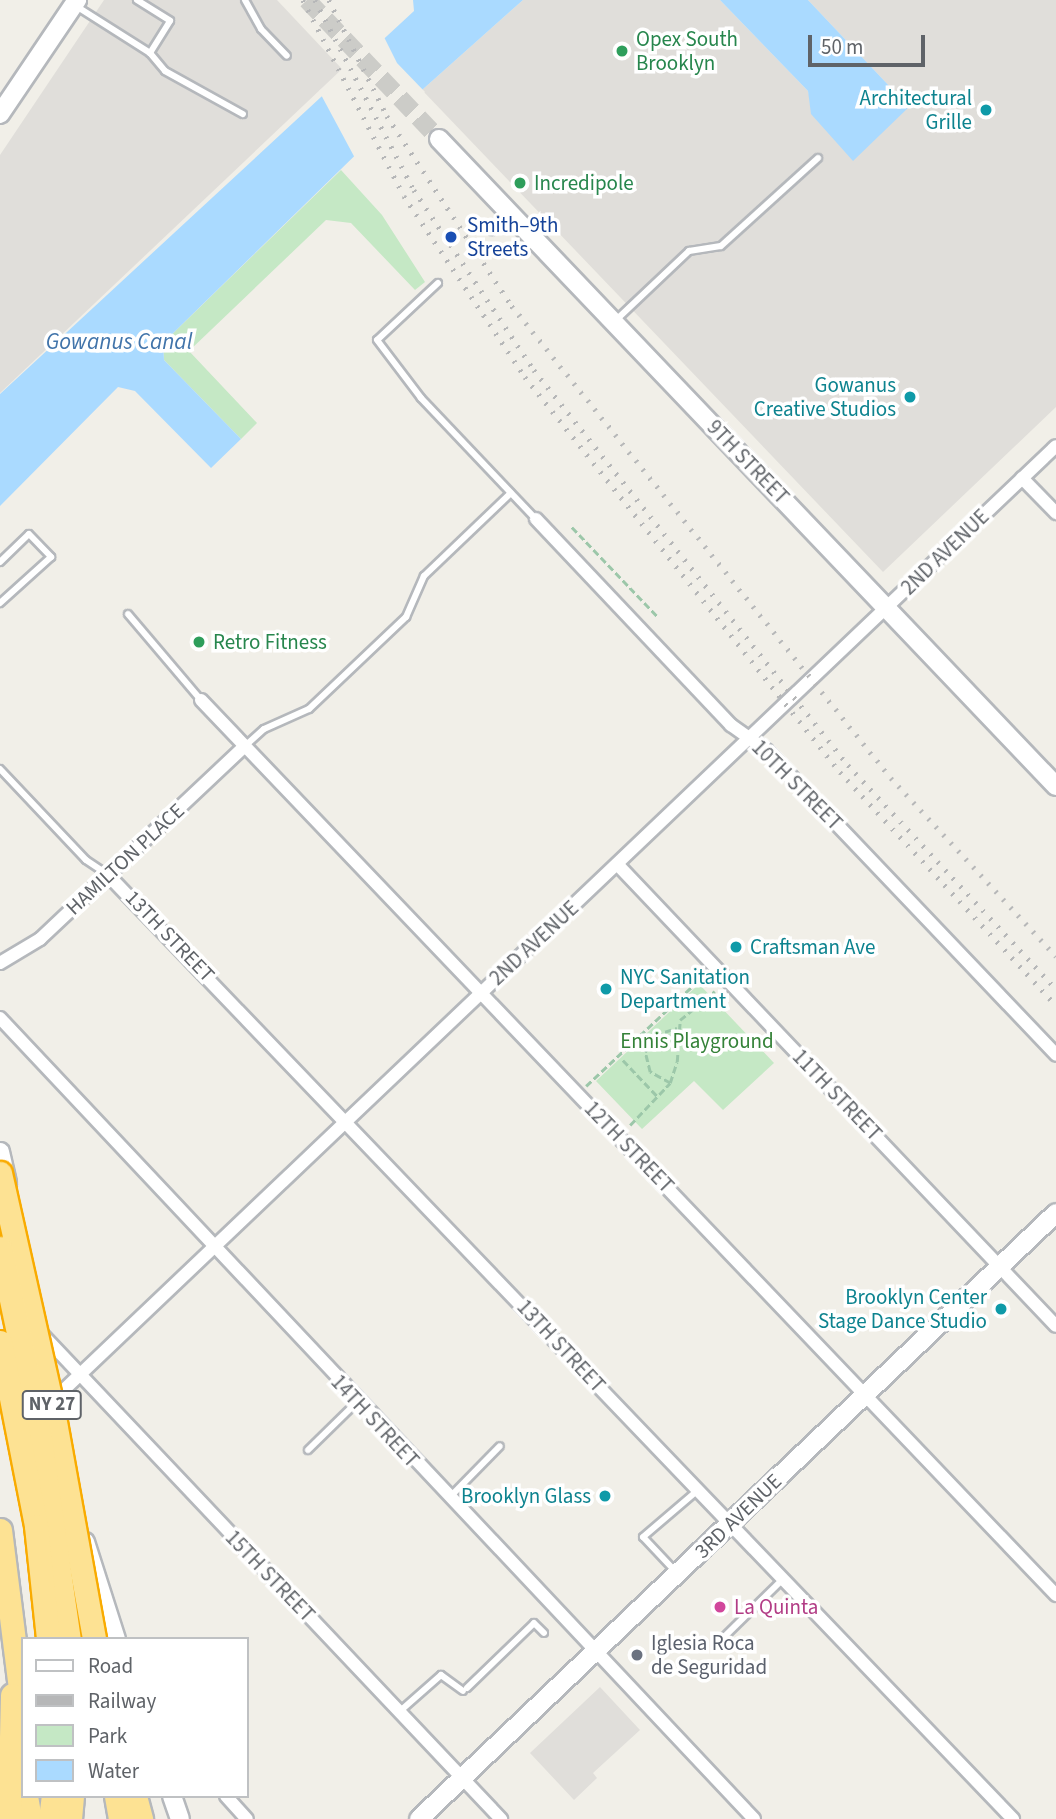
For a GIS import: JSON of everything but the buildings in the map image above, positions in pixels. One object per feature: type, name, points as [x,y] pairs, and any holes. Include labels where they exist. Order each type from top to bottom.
[{"type":"highway","name":"NY 27","points":[[0,1173],[108,1636]]},
{"type":"highway","points":[[0,1248],[41,1446],[69,1637]]},
{"type":"highway","points":[[0,1342],[36,1525],[47,1637]]},
{"type":"highway","points":[[0,1530],[13,1639],[18,1723],[9,1819]]},
{"type":"highway","points":[[82,1534],[108,1636]]},
{"type":"highway","points":[[26,1798],[30,1819]]},
{"type":"highway","points":[[50,1819],[53,1798]]},
{"type":"highway","points":[[70,1819],[72,1798]]},
{"type":"highway","points":[[124,1813],[134,1798]]},
{"type":"main road","points":[[0,114],[76,2]]},
{"type":"main road","name":"9TH STREET","points":[[439,139],[1056,786]]},
{"type":"main road","points":[[0,1152],[56,1402],[82,1534]]},
{"type":"main road","name":"3RD AVENUE","points":[[419,1819],[1056,1213]]},
{"type":"main road","points":[[0,1371],[23,1366],[48,1370]]},
{"type":"main road","points":[[173,1798],[180,1819]]},
{"type":"street","name":"2ND AVENUE","points":[[56,1402],[212,1249],[1056,446]]},
{"type":"street","points":[[1022,478],[1056,513]]},
{"type":"street","name":"10TH STREET","points":[[536,519],[732,725],[766,750],[1056,1055]]},
{"type":"street","name":"12TH STREET","points":[[201,700],[1056,1595]]},
{"type":"street","name":"HAMILTON PLACE","points":[[0,963],[40,939],[245,746]]},
{"type":"street","name":"11TH STREET","points":[[617,864],[1056,1326]]},
{"type":"street","name":"13TH STREET","points":[[108,874],[1013,1819]]},
{"type":"street","name":"14TH STREET","points":[[0,1018],[212,1249],[754,1819]]},
{"type":"street","name":"15TH STREET","points":[[40,1332],[501,1819]]},
{"type":"street","points":[[0,1415],[56,1402]]},
{"type":"street","points":[[228,1798],[247,1819]]},
{"type":"lane","points":[[137,0],[170,21],[150,54]]},
{"type":"lane","points":[[245,0],[261,29],[287,57]]},
{"type":"lane","points":[[76,2],[150,54],[165,71],[243,114]]},
{"type":"lane","points":[[614,322],[689,251],[721,246],[818,158]]},
{"type":"lane","points":[[492,231],[510,214]]},
{"type":"lane","points":[[438,283],[377,340],[421,398],[536,519]]},
{"type":"lane","points":[[245,746],[264,729],[309,709],[398,625],[424,576],[511,494]]},
{"type":"lane","points":[[0,562],[29,534],[51,557],[0,603]]},
{"type":"lane","points":[[128,614],[201,700]]},
{"type":"lane","points":[[0,769],[86,860],[108,874]]},
{"type":"lane","points":[[308,1450],[357,1402]]},
{"type":"lane","points":[[448,1498],[500,1446]]},
{"type":"lane","points":[[677,1573],[643,1537],[698,1490]]},
{"type":"lane","points":[[726,1635],[783,1579]]},
{"type":"lane","points":[[400,1712],[441,1675],[465,1690],[534,1623],[544,1633]]},
{"type":"path","points":[[572,527],[658,617]]},
{"type":"path","points":[[579,1094],[714,966]]},
{"type":"path","points":[[630,1125],[659,1098],[670,1083],[678,1053],[677,1028],[689,1009],[715,991]]},
{"type":"path","points":[[679,999],[689,1009]]},
{"type":"path","points":[[670,1083],[655,1077],[647,1068],[645,1052],[651,1040],[662,1030],[677,1028]]},
{"type":"path","points":[[623,1060],[659,1098]]},
{"type":"path","points":[[638,1077],[647,1068]]},
{"type":"shaded area","points":[[104,0],[277,0],[342,69],[0,393],[0,155]]},
{"type":"shaded area","points":[[523,0],[720,0],[808,91],[812,106],[909,107],[808,0],[1056,0],[1056,407],[883,572],[422,90]]},
{"type":"shaded area","points":[[600,1687],[640,1730],[593,1773],[597,1778],[574,1800],[530,1753]]},
{"type":"green space","points":[[341,170],[382,215],[425,282],[415,290],[351,223],[326,220],[189,351],[257,423],[241,439],[164,360],[163,343]]},
{"type":"green space","name":"Ennis Playground","points":[[699,984],[774,1063],[723,1110],[694,1081],[642,1129],[596,1081]]},
{"type":"water","name":"Gowanus Canal","points":[[413,0],[523,0],[422,90],[163,343],[164,360],[241,439],[211,468],[135,391],[118,387],[0,506],[0,394],[414,11]]},
{"type":"water","points":[[720,0],[808,0],[909,107],[853,161],[811,114],[808,91]]},
{"type":"pier","points":[[383,35],[397,63],[425,92],[356,160],[319,91]]},
{"type":"tunnel","points":[[307,0],[439,139]]},
{"type":"railway","points":[[303,0],[404,196],[525,377],[840,772],[1056,1005]]},
{"type":"railway","points":[[315,0],[414,190],[534,370],[848,765],[1056,989]]},
{"type":"railway","points":[[329,0],[387,116],[512,306],[891,778],[1056,956]]},
{"type":"place","name":"Opex South Brooklyn","points":[[622,51]]},
{"type":"place","name":"Architectural Grille","points":[[986,110]]},
{"type":"place","name":"Incredipole","points":[[520,183]]},
{"type":"place","name":"Smith–9th Streets","points":[[451,237]]},
{"type":"place","name":"Gowanus Creative Studios","points":[[910,397]]},
{"type":"place","name":"Retro Fitness","points":[[199,642]]},
{"type":"place","name":"Craftsman Ave","points":[[736,947]]},
{"type":"place","name":"NYC Sanitation Department","points":[[606,989]]},
{"type":"place","name":"Brooklyn Center Stage Dance Studio","points":[[1001,1309]]},
{"type":"place","name":"Brooklyn Glass","points":[[605,1496]]},
{"type":"place","name":"La Quinta","points":[[720,1607]]},
{"type":"place","name":"Iglesia Roca de Seguridad","points":[[637,1655]]}]
